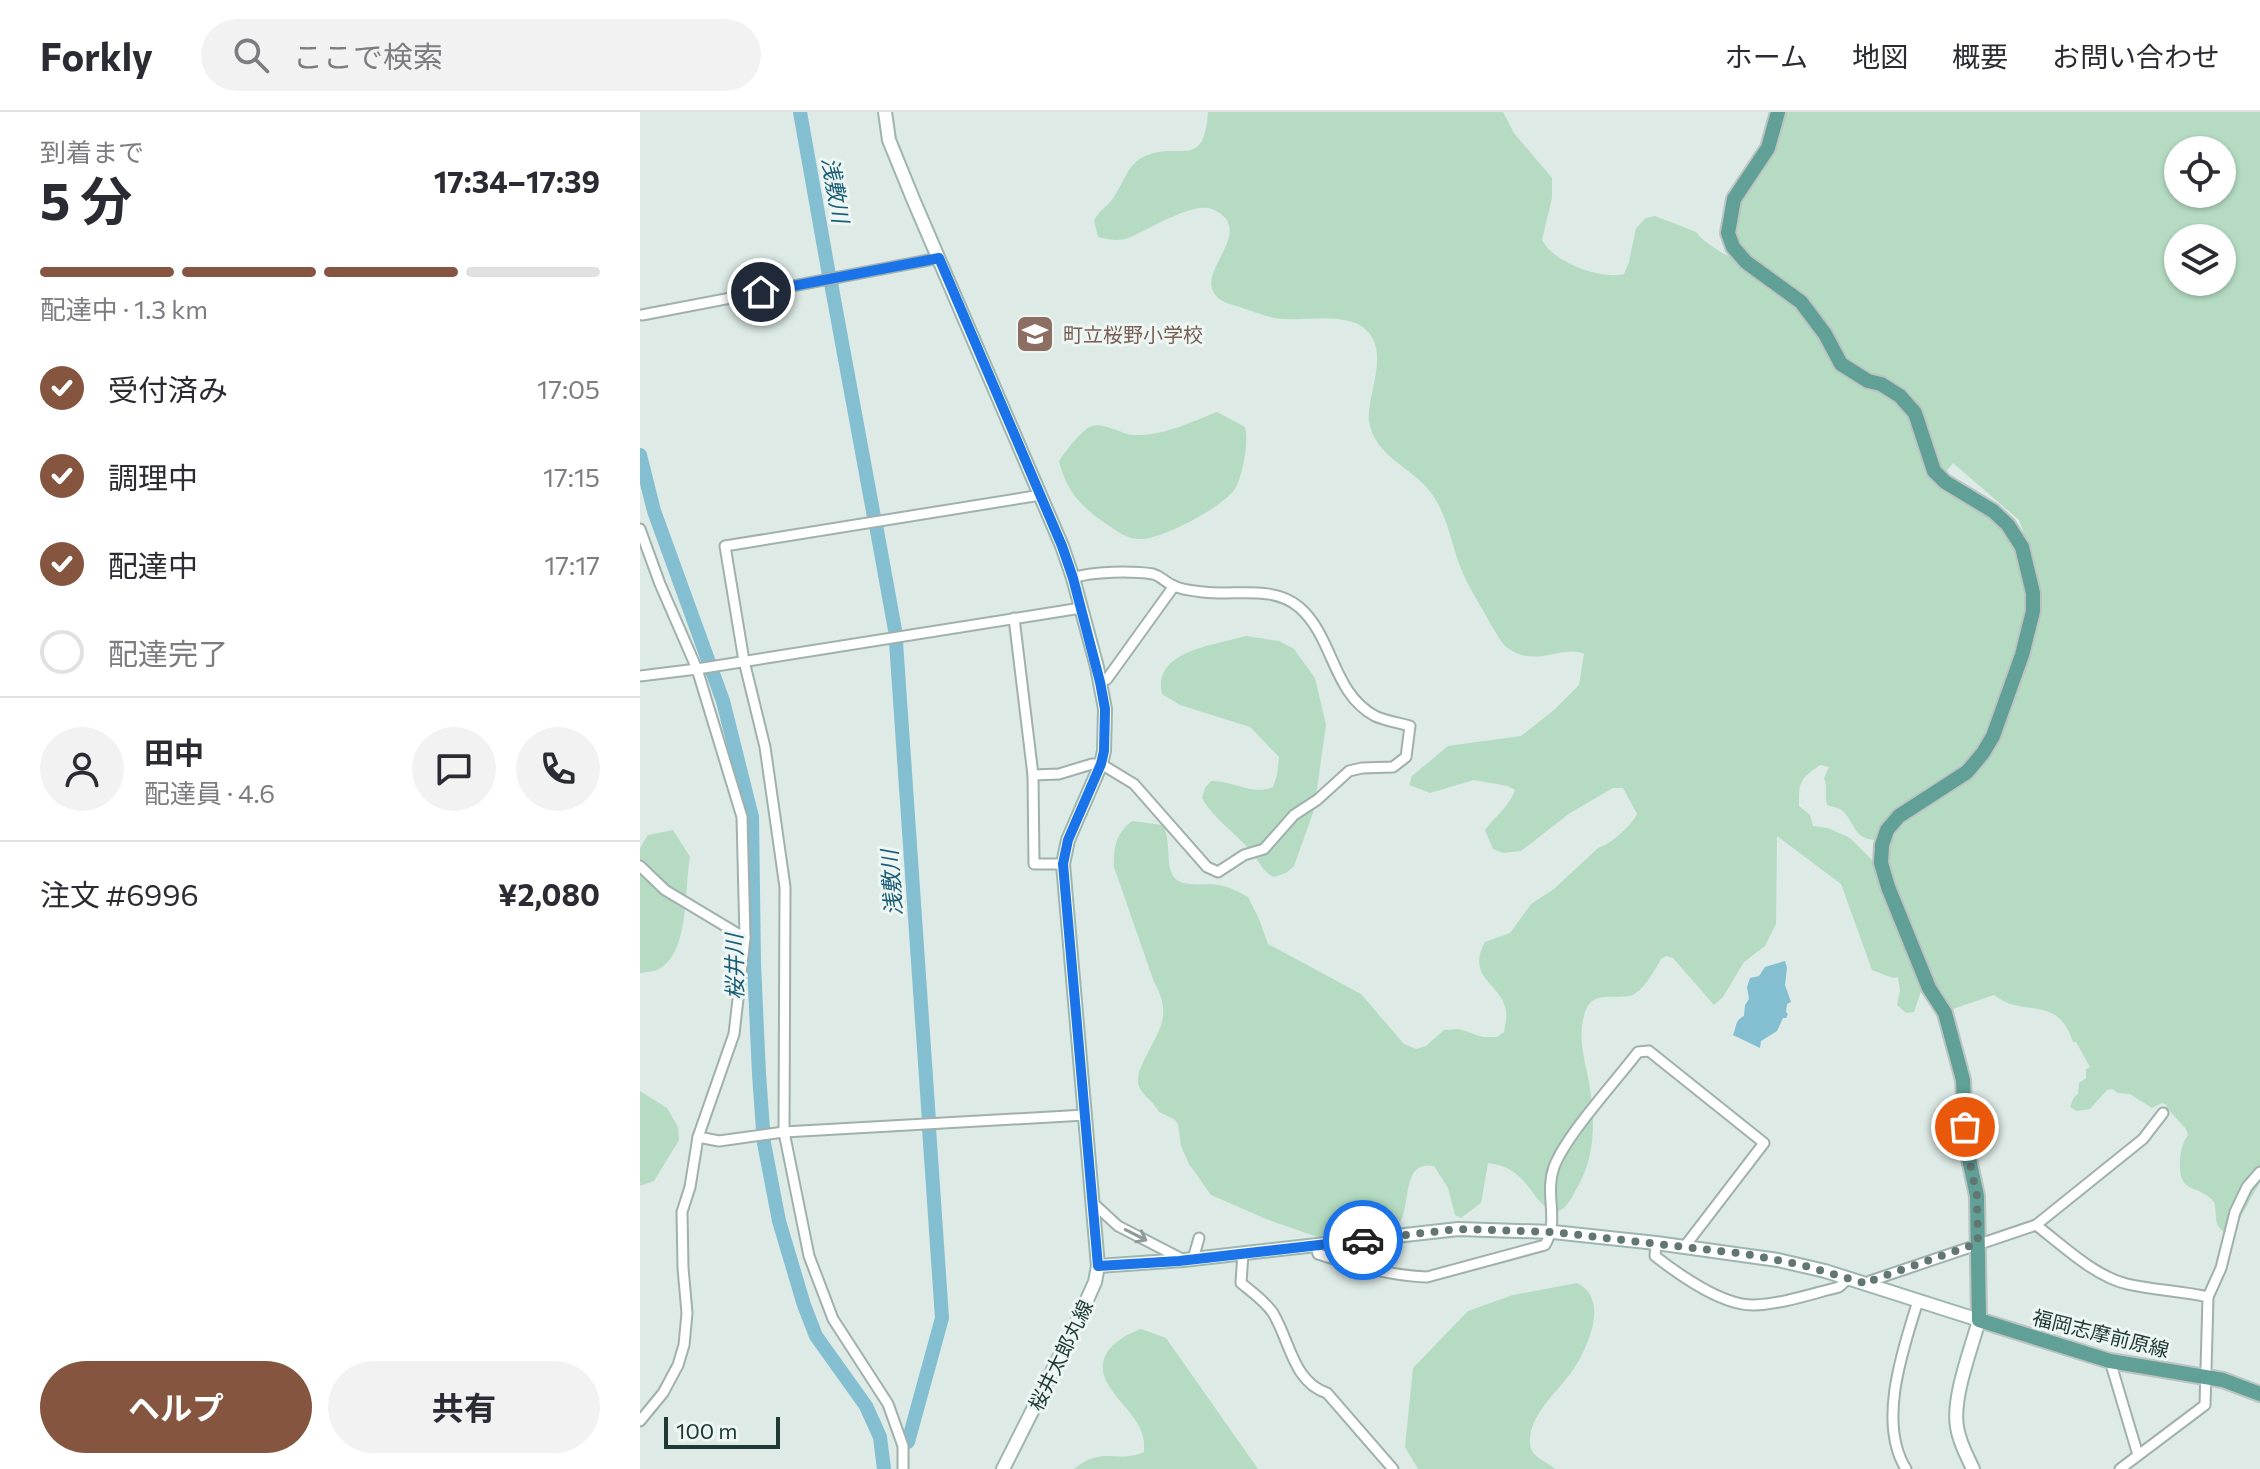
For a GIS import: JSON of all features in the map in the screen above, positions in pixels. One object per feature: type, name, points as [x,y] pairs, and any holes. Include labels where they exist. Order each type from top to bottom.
[{"type":"main road","points":[[1778,112],[1768,148],[1734,199],[1728,233],[1733,247],[1746,262],[1801,302],[1825,334],[1841,364],[1900,396],[1915,413],[1934,471],[1945,482],[1993,511],[2008,525],[2022,547],[2033,593],[2033,611],[2022,655],[1993,736],[1983,753],[1967,772],[1899,816],[1887,830],[1882,845],[1881,863],[1888,887],[1929,988],[1945,1013],[1963,1080],[1966,1145],[1977,1196],[1979,1320]]},
{"type":"main road","name":"福岡志摩前原線","points":[[1979,1320],[2110,1361],[2223,1380],[2260,1394]]},
{"type":"street","points":[[885,112],[889,140],[1041,495],[1073,578],[1100,682],[1106,738],[1101,764],[1076,818],[1063,864],[1098,1266],[1189,1260],[1458,1229],[1553,1232],[1685,1246],[1778,1260],[1868,1284],[1979,1320],[1956,1416],[1960,1440],[1973,1469]]},
{"type":"street","points":[[642,315],[939,258]]},
{"type":"street","points":[[903,1469],[903,1446],[888,1404],[833,1319],[809,1256],[780,1133],[785,887],[765,747],[744,661],[725,546],[1041,495]]},
{"type":"street","points":[[640,529],[697,669],[742,817],[745,938],[734,1034],[698,1137],[681,1223],[687,1313],[684,1345],[678,1365],[663,1393],[640,1421]]},
{"type":"street","points":[[1033,775],[1059,774],[1101,764],[1134,784],[1207,867],[1218,872],[1244,855],[1264,849],[1299,810],[1317,800],[1349,771],[1393,767],[1406,757],[1410,726],[1374,715],[1359,704],[1340,679],[1316,626],[1296,605],[1275,594],[1202,592],[1174,586],[1156,574],[1089,573],[1073,578]]},
{"type":"street","points":[[1100,682],[1107,679],[1174,586]]},
{"type":"street","points":[[640,676],[1081,608]]},
{"type":"street","points":[[1014,618],[1033,775],[1034,864],[1063,864]]},
{"type":"street","points":[[640,866],[665,890],[745,938]]},
{"type":"street","points":[[1316,1246],[1318,1254],[1342,1262],[1411,1277],[1427,1277],[1545,1245],[1553,1232],[1549,1186],[1555,1164],[1638,1052],[1649,1051],[1764,1143],[1685,1246]]},
{"type":"street","points":[[1868,1284],[2036,1225],[2143,1139],[2163,1113]]},
{"type":"street","points":[[698,1137],[719,1141],[780,1133],[1085,1115]]},
{"type":"street","points":[[2120,1469],[2205,1405],[2208,1297],[2221,1268],[2235,1212],[2247,1187],[2260,1172]]},
{"type":"street","points":[[1093,1203],[1118,1226],[1189,1260]]},
{"type":"street","points":[[2036,1225],[2103,1274],[2125,1283],[2208,1297]]},
{"type":"street","points":[[1189,1260],[1199,1238]]},
{"type":"street","points":[[1656,1243],[1655,1256],[1672,1269],[1731,1301],[1751,1305],[1839,1287],[1848,1279]]},
{"type":"street","points":[[1243,1253],[1241,1283],[1264,1301],[1274,1316],[1301,1374],[1314,1389],[1327,1393],[1393,1469]]},
{"type":"street","name":"桜井太郎丸線","points":[[1003,1469],[1076,1324],[1095,1282],[1098,1266]]},
{"type":"street","points":[[1906,1469],[1898,1457],[1895,1443],[1896,1380],[1918,1301]]},
{"type":"street","points":[[2110,1361],[2138,1455]]},
{"type":"green space","points":[[1208,112],[1503,112],[1514,133],[1552,178],[1552,198],[1542,240],[1566,262],[1590,272],[1624,274],[1636,228],[1646,218],[1655,216],[1696,232],[1741,263],[1770,274],[1752,259],[1737,236],[1738,204],[1771,153],[1785,112],[2260,112],[2260,1182],[2235,1227],[2225,1233],[2217,1222],[2214,1202],[2182,1179],[2180,1156],[2188,1135],[2167,1105],[2162,1103],[2152,1108],[2130,1094],[2112,1089],[2107,1090],[2090,1109],[2077,1111],[2070,1107],[2078,1094],[2079,1083],[2086,1078],[2086,1069],[2090,1067],[2058,1017],[2039,1009],[2005,1002],[1994,995],[1947,1011],[1930,979],[1887,872],[1886,857],[1891,831],[1963,780],[1994,750],[2033,621],[2034,590],[2019,520],[1953,463],[1937,483],[1994,520],[2011,535],[2023,560],[2031,593],[2032,610],[2026,642],[1998,734],[1982,759],[1926,790],[1911,812],[1887,822],[1875,840],[1862,836],[1840,809],[1827,805],[1824,778],[1829,767],[1820,765],[1808,774],[1799,792],[1799,806],[1810,815],[1813,826],[1828,828],[1850,838],[1874,862],[1893,891],[1926,976],[1914,1012],[1906,1013],[1897,1005],[1900,991],[1898,977],[1872,970],[1841,884],[1777,836],[1776,924],[1765,946],[1744,962],[1723,997],[1714,1005],[1673,958],[1666,956],[1634,994],[1601,997],[1587,1008],[1582,1039],[1592,1105],[1591,1147],[1584,1173],[1569,1202],[1556,1213],[1547,1208],[1513,1171],[1488,1163],[1481,1203],[1461,1218],[1455,1215],[1448,1188],[1434,1166],[1424,1166],[1412,1175],[1397,1228],[1374,1253],[1361,1252],[1266,1219],[1211,1195],[1189,1164],[1181,1146],[1178,1124],[1159,1112],[1138,1082],[1140,1070],[1160,1029],[1163,1012],[1114,867],[1117,841],[1132,821],[1163,825],[1170,869],[1176,879],[1187,884],[1223,886],[1248,897],[1268,944],[1361,994],[1404,1044],[1416,1049],[1426,1046],[1444,1030],[1459,1029],[1483,1037],[1497,1037],[1504,1032],[1506,1014],[1503,1002],[1479,965],[1485,942],[1510,933],[1531,904],[1554,889],[1598,848],[1620,834],[1637,814],[1623,788],[1613,788],[1570,813],[1521,851],[1503,853],[1493,849],[1485,830],[1515,790],[1474,780],[1430,793],[1409,785],[1412,776],[1448,746],[1521,736],[1579,685],[1584,654],[1567,652],[1530,656],[1509,649],[1499,638],[1463,573],[1436,501],[1423,484],[1387,453],[1373,434],[1369,410],[1376,373],[1376,348],[1364,328],[1337,319],[1274,318],[1219,299],[1211,283],[1229,238],[1229,227],[1225,217],[1212,209],[1193,209],[1124,239],[1098,237],[1094,220],[1114,197],[1137,161],[1156,153],[1188,151],[1201,142]]},
{"type":"green space","points":[[1217,412],[1245,427],[1246,449],[1239,481],[1230,495],[1176,528],[1148,538],[1128,537],[1085,507],[1066,482],[1059,461],[1079,436],[1092,426],[1145,435],[1177,428]]},
{"type":"green space","points":[[1246,636],[1279,641],[1294,649],[1315,678],[1326,725],[1314,810],[1294,866],[1274,877],[1264,870],[1202,798],[1211,781],[1257,790],[1273,787],[1279,757],[1250,727],[1180,705],[1162,694],[1162,679],[1167,668],[1177,659],[1204,647]]},
{"type":"green space","points":[[673,830],[690,857],[681,935],[669,961],[657,970],[640,973],[640,848],[648,835]]},
{"type":"green space","points":[[640,1091],[667,1108],[678,1127],[679,1140],[654,1181],[640,1186]]},
{"type":"green space","points":[[1577,1283],[1587,1290],[1592,1300],[1594,1311],[1590,1337],[1573,1370],[1545,1404],[1531,1433],[1533,1453],[1555,1469],[1418,1469],[1405,1447],[1413,1368],[1468,1311],[1513,1295]]},
{"type":"green space","points":[[1141,1329],[1166,1338],[1258,1469],[1074,1469],[1093,1458],[1144,1452],[1142,1432],[1109,1386],[1103,1366],[1115,1343]]},
{"type":"water","points":[[1785,961],[1785,985],[1791,1002],[1787,1004],[1788,1014],[1777,1031],[1761,1041],[1760,1048],[1733,1035],[1737,1022],[1744,1016],[1750,978],[1759,976],[1765,967]]},
{"type":"waterway","name":"浅敷川","points":[[800,112],[829,275]]},
{"type":"waterway","name":"浅敷川","points":[[831,283],[874,517]]},
{"type":"waterway","name":"桜井川","points":[[640,455],[654,511],[723,701],[752,817],[759,1074],[764,1143],[779,1221],[816,1336],[866,1406],[880,1437],[884,1469]]},
{"type":"waterway","name":"浅敷川","points":[[876,525],[895,630]]},
{"type":"waterway","name":"浅敷川","points":[[896,642],[929,1121]]},
{"type":"waterway","name":"浅敷川","points":[[908,1442],[942,1318],[929,1128]]},
{"type":"way so far","points":[[1363,1240],[1458,1229],[1553,1232],[1746,1254],[1802,1265],[1868,1284],[1978,1243],[1977,1196],[1965,1127]]},
{"type":"place","name":"町立桜野小学校","points":[[1035,334]]},
{"type":"route","points":[[761,292],[939,258],[1062,546],[1088,632],[1105,709],[1106,738],[1101,764],[1076,818],[1063,864],[1098,1266],[1179,1261],[1363,1240]]}]
